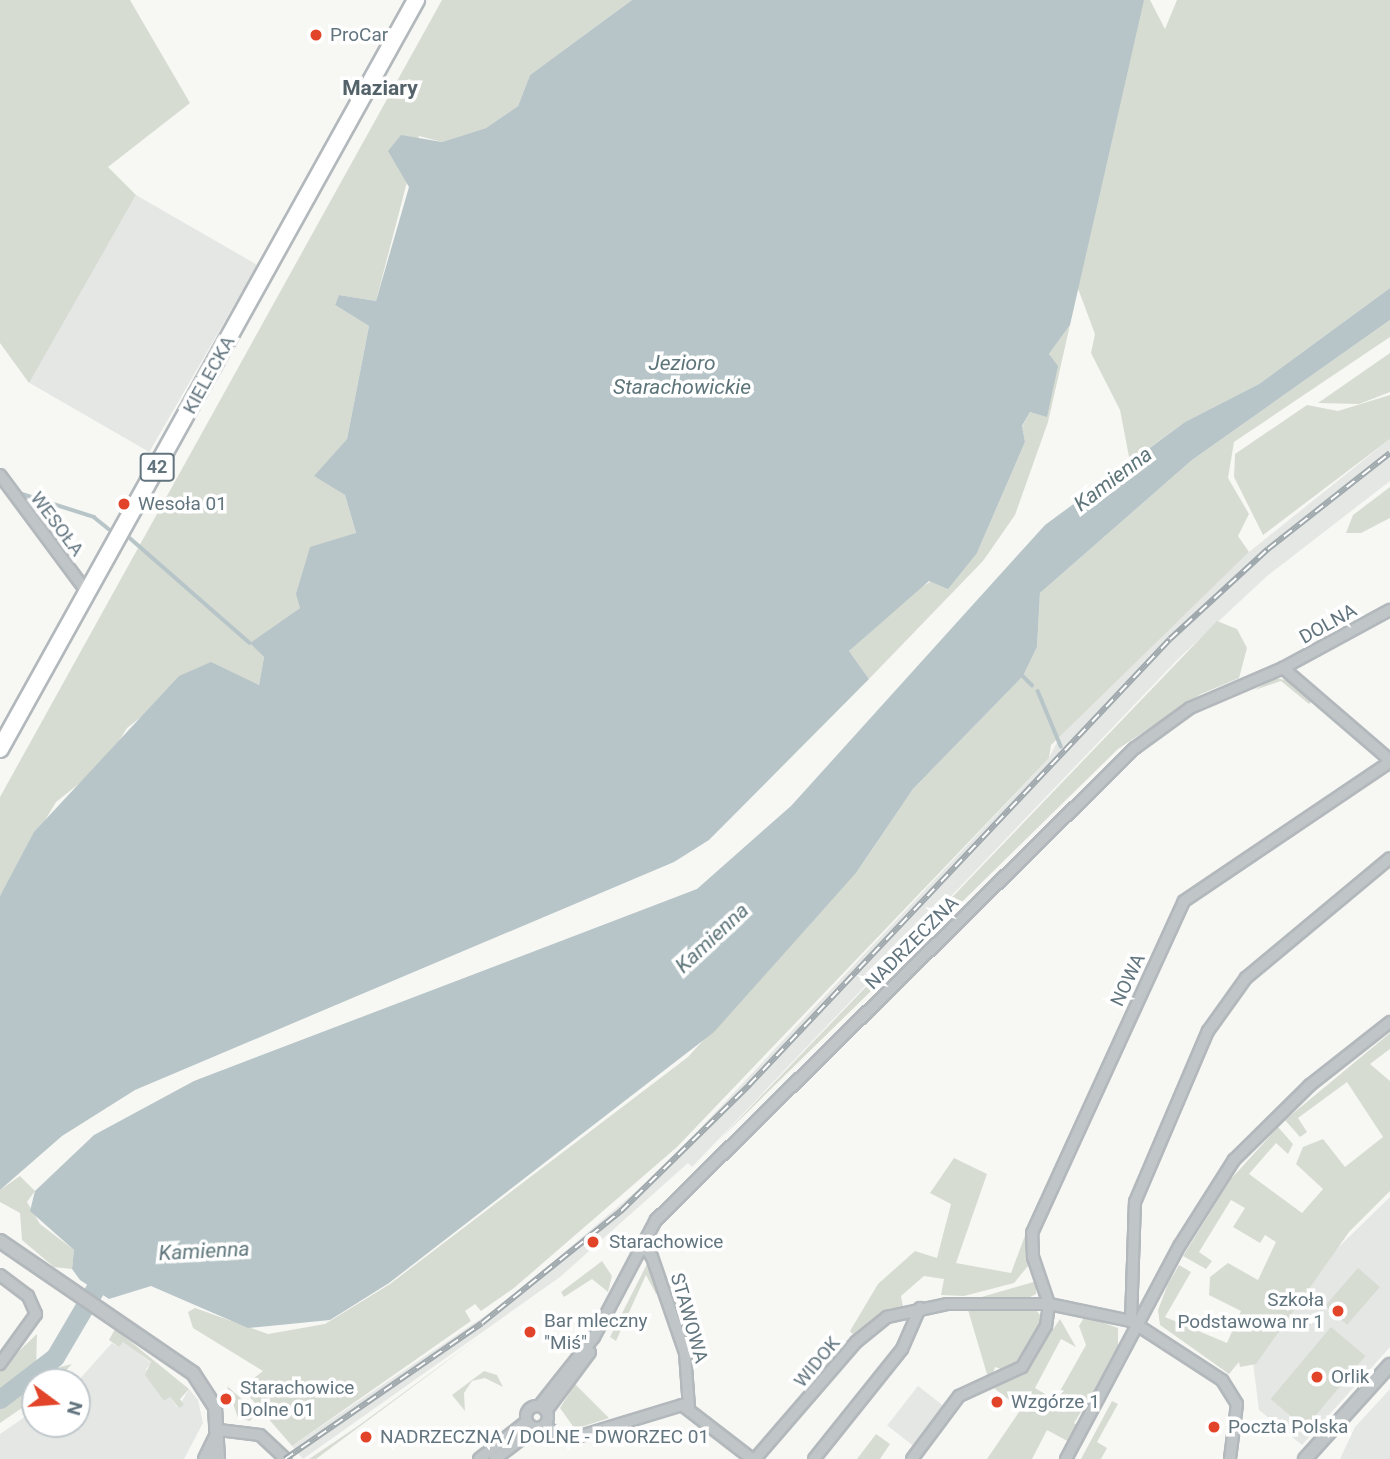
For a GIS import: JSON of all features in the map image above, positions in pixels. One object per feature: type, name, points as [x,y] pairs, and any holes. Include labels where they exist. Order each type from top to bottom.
[{"type":"main road","name":"KIELECKA","points":[[0,749],[416,0]]},
{"type":"street","name":"WESOŁA","points":[[0,475],[88,592]]},
{"type":"street","name":"DOLNA","points":[[1283,668],[1390,610]]},
{"type":"street","points":[[1283,668],[1390,761]]},
{"type":"street","name":"NADRZECZNA","points":[[527,1421],[528,1411],[543,1408],[602,1334],[641,1243],[656,1220],[1135,748],[1190,708],[1283,668]]},
{"type":"street","name":"NOWA","points":[[1049,1304],[1032,1257],[1032,1233],[1184,901],[1390,761]]},
{"type":"street","points":[[1131,1321],[1138,1189],[1208,1031],[1246,978],[1390,858]]},
{"type":"street","points":[[1066,1459],[1141,1327],[1163,1274],[1234,1160],[1310,1085],[1390,1022]]},
{"type":"street","points":[[0,1241],[193,1373],[211,1398],[219,1430],[218,1459]]},
{"type":"street","name":"STAWOWA","points":[[641,1243],[652,1257],[685,1353],[689,1407]]},
{"type":"street","points":[[0,1275],[28,1296],[36,1310],[33,1326],[0,1364]]},
{"type":"street","points":[[912,1459],[957,1398],[1024,1365],[1046,1325],[1049,1304]]},
{"type":"street","name":"WIDOK","points":[[753,1459],[869,1329],[920,1308],[1049,1304],[1131,1321],[1234,1393],[1230,1459]]},
{"type":"street","points":[[814,1459],[902,1349],[920,1308]]},
{"type":"street","points":[[1305,1459],[1390,1366]]},
{"type":"street","points":[[479,1459],[527,1421],[570,1438],[671,1406],[689,1407],[753,1459]]},
{"type":"street","points":[[495,1459],[541,1427],[543,1408]]},
{"type":"street","points":[[205,1459],[219,1430]]},
{"type":"street","points":[[219,1430],[260,1435],[286,1459]]},
{"type":"shaded area","points":[[0,0],[130,0],[190,103],[108,167],[136,195],[29,383],[0,343]]},
{"type":"shaded area","points":[[442,0],[632,0],[530,75],[518,106],[486,128],[442,142],[419,136],[376,301],[339,295],[335,305],[369,326],[347,439],[315,476],[345,495],[356,533],[332,545],[300,608],[251,643],[264,657],[259,685],[211,663],[127,728],[106,762],[56,802],[0,896],[0,797]]},
{"type":"shaded area","points":[[970,0],[1150,0],[1165,29],[1177,0],[1390,0],[1390,288],[1259,384],[1185,422],[1130,462],[1120,410],[1091,353],[1095,334]]},
{"type":"shaded area","points":[[136,195],[257,265],[149,452],[28,382]]},
{"type":"shaded area","points":[[1390,320],[1390,337],[1234,442],[1228,478],[1249,514],[1238,536],[1249,552],[1051,745],[1049,758],[677,1147],[514,1288],[481,1311],[475,1304],[465,1311],[471,1321],[292,1446],[242,1388],[263,1371],[193,1328],[188,1312],[195,1308],[268,1334],[325,1324],[390,1284],[688,1057],[856,873],[913,789],[1023,676],[1037,647],[1040,593],[1192,460]]},
{"type":"shaded area","points":[[1070,325],[1048,422],[1015,515],[983,561],[869,679],[849,651],[912,593],[977,553],[1025,442],[1022,427],[1030,412],[1047,416],[1049,354]]},
{"type":"shaded area","points":[[1390,353],[1390,392],[1359,404],[1318,403]]},
{"type":"shaded area","points":[[1390,395],[1390,439],[1263,535],[1234,477],[1235,454],[1307,405],[1338,411]]},
{"type":"shaded area","points":[[1390,439],[1390,481],[1267,576],[1178,659],[692,1167],[688,1163],[560,1277],[303,1459],[292,1446],[507,1301],[661,1170],[1049,758],[1061,734],[1249,552]]},
{"type":"shaded area","points":[[1390,487],[1390,518],[1361,533],[1346,533],[1353,515]]},
{"type":"shaded area","points":[[1217,621],[1237,629],[1247,648],[1239,678],[1201,694],[1118,749],[719,1140]]},
{"type":"shaded area","points":[[1274,678],[1293,681],[1314,699],[1309,704],[1281,681],[1255,690]]},
{"type":"shaded area","points":[[1390,1033],[1390,1049],[1370,1064],[1390,1081],[1390,1191],[1349,1232],[1256,1364],[1240,1367],[1239,1362],[1229,1374],[1160,1325],[1158,1310],[1168,1284],[1179,1265],[1191,1272],[1165,1317],[1227,1343],[1241,1311],[1209,1295],[1210,1277],[1228,1263],[1258,1280],[1276,1242],[1265,1235],[1260,1243],[1233,1227],[1245,1208],[1231,1200],[1199,1252],[1212,1261],[1206,1269],[1183,1256],[1231,1179],[1278,1127],[1293,1144],[1288,1154],[1276,1143],[1249,1174],[1302,1213],[1323,1189],[1296,1164],[1303,1147],[1323,1139],[1345,1167],[1383,1137],[1347,1082],[1298,1118],[1307,1132],[1300,1137],[1285,1120]]},
{"type":"shaded area","points":[[954,1158],[987,1174],[956,1263],[1011,1273],[1026,1233],[1028,1266],[1014,1283],[964,1296],[941,1295],[944,1279],[924,1276],[901,1296],[903,1307],[874,1318],[855,1337],[850,1331],[878,1284],[915,1251],[937,1258],[951,1204],[930,1193]]},
{"type":"shaded area","points":[[20,1176],[35,1191],[27,1202],[40,1224],[74,1250],[72,1269],[54,1267],[22,1240],[20,1213],[0,1202],[0,1190]]},
{"type":"shaded area","name":"Szkoła Podstawowa nr 1","points":[[1390,1197],[1390,1347],[1302,1445],[1259,1410],[1253,1362],[1310,1275]]},
{"type":"shaded area","points":[[602,1261],[612,1276],[608,1292],[592,1279],[564,1297],[561,1292]]},
{"type":"shaded area","points":[[648,1262],[662,1292],[656,1294],[646,1275],[616,1341],[610,1337]]},
{"type":"shaded area","points":[[1358,1268],[1380,1287],[1347,1325],[1325,1306]]},
{"type":"shaded area","points":[[1037,1281],[1036,1294],[1026,1299],[971,1300]]},
{"type":"shaded area","points":[[968,1310],[1036,1310],[1045,1321],[1022,1362],[1010,1372],[995,1367],[993,1373],[1002,1376],[989,1381]]},
{"type":"shaded area","points":[[1085,1316],[1118,1328],[1118,1353],[1074,1423],[1080,1427],[1071,1443],[1047,1430],[1032,1459],[987,1459],[1021,1409],[994,1388],[1026,1370],[1060,1319],[1076,1347],[1061,1339],[1035,1388],[1055,1400],[1086,1345],[1079,1326]]},
{"type":"shaded area","name":"Orlik","points":[[1331,1327],[1365,1356],[1305,1428],[1271,1399]]},
{"type":"shaded area","points":[[115,1329],[189,1389],[180,1399],[184,1405],[179,1408],[170,1397],[164,1401],[145,1375],[151,1362],[123,1342],[119,1347],[109,1340]]},
{"type":"shaded area","points":[[37,1334],[36,1368],[21,1368],[21,1409],[0,1423],[0,1369]]},
{"type":"shaded area","points":[[481,1336],[316,1459],[309,1459],[358,1426]]},
{"type":"shaded area","points":[[123,1341],[151,1363],[146,1369],[164,1401],[170,1397],[178,1408],[189,1389],[198,1400],[203,1423],[184,1459],[0,1459],[0,1434],[21,1420],[21,1438],[91,1438],[90,1368],[112,1343],[119,1347]]},
{"type":"shaded area","points":[[484,1371],[497,1375],[503,1387],[485,1378],[472,1381],[464,1393],[465,1411],[452,1395]]},
{"type":"shaded area","points":[[575,1384],[609,1418],[575,1429],[560,1408]]},
{"type":"shaded area","points":[[227,1386],[256,1412],[250,1421],[238,1418]]},
{"type":"shaded area","points":[[918,1386],[945,1407],[914,1446],[887,1425]]},
{"type":"shaded area","points":[[1390,1389],[1390,1459],[1340,1459],[1355,1427]]},
{"type":"shaded area","points":[[1112,1401],[1118,1404],[1097,1442],[1107,1448],[1101,1459],[1081,1459]]},
{"type":"shaded area","points":[[876,1434],[890,1444],[880,1459],[857,1459]]},
{"type":"water","name":"Jezioro Starachowickie","points":[[632,0],[1144,0],[1070,325],[1049,354],[1058,366],[1047,417],[1030,412],[1022,426],[1025,442],[977,553],[948,589],[929,581],[849,651],[869,679],[709,840],[674,862],[135,1090],[62,1136],[0,1190],[0,896],[34,832],[179,676],[211,662],[259,685],[264,657],[250,643],[300,608],[296,594],[310,547],[356,533],[345,495],[314,476],[347,439],[369,326],[335,305],[339,295],[376,301],[409,187],[388,151],[401,135],[442,142],[486,128],[518,106],[530,75]]},
{"type":"water","points":[[1390,288],[1390,320],[1192,460],[1040,593],[1037,647],[1023,676],[913,789],[856,873],[714,1032],[389,1283],[330,1320],[248,1328],[151,1286],[109,1299],[80,1280],[72,1269],[74,1250],[30,1211],[35,1191],[94,1135],[194,1081],[697,889],[791,806],[1045,525],[1185,422],[1259,384]]},
{"type":"waterway","points":[[19,493],[94,517],[109,529]]},
{"type":"waterway","points":[[130,538],[250,643]]},
{"type":"waterway","points":[[1023,676],[1032,685]]},
{"type":"waterway","points":[[1038,691],[1061,746]]},
{"type":"waterway","name":"Kamienna","points":[[0,1399],[55,1357],[96,1287],[116,1276]]},
{"type":"railway","points":[[285,1459],[482,1323],[621,1211],[749,1085],[1170,639],[1268,549],[1390,453]]},
{"type":"place","name":"ProCar","points":[[316,35]]},
{"type":"place","name":"Wesoła 01","points":[[124,504]]},
{"type":"place","name":"Starachowice","points":[[593,1242]]},
{"type":"place","name":"Szkoła Podstawowa nr 1","points":[[1338,1311]]},
{"type":"place","name":"Bar mleczny \"Miś\"","points":[[530,1332]]},
{"type":"place","name":"Orlik","points":[[1317,1377]]},
{"type":"place","name":"Starachowice Dolne 01","points":[[226,1399]]},
{"type":"place","name":"Wzgórze 1","points":[[997,1402]]},
{"type":"place","name":"Poczta Polska","points":[[1214,1427]]},
{"type":"place","name":"NADRZECZNA / DOLNE - DWORZEC 01","points":[[366,1437]]},
{"type":"district","name":"Maziary","points":[[380,88]]}]
